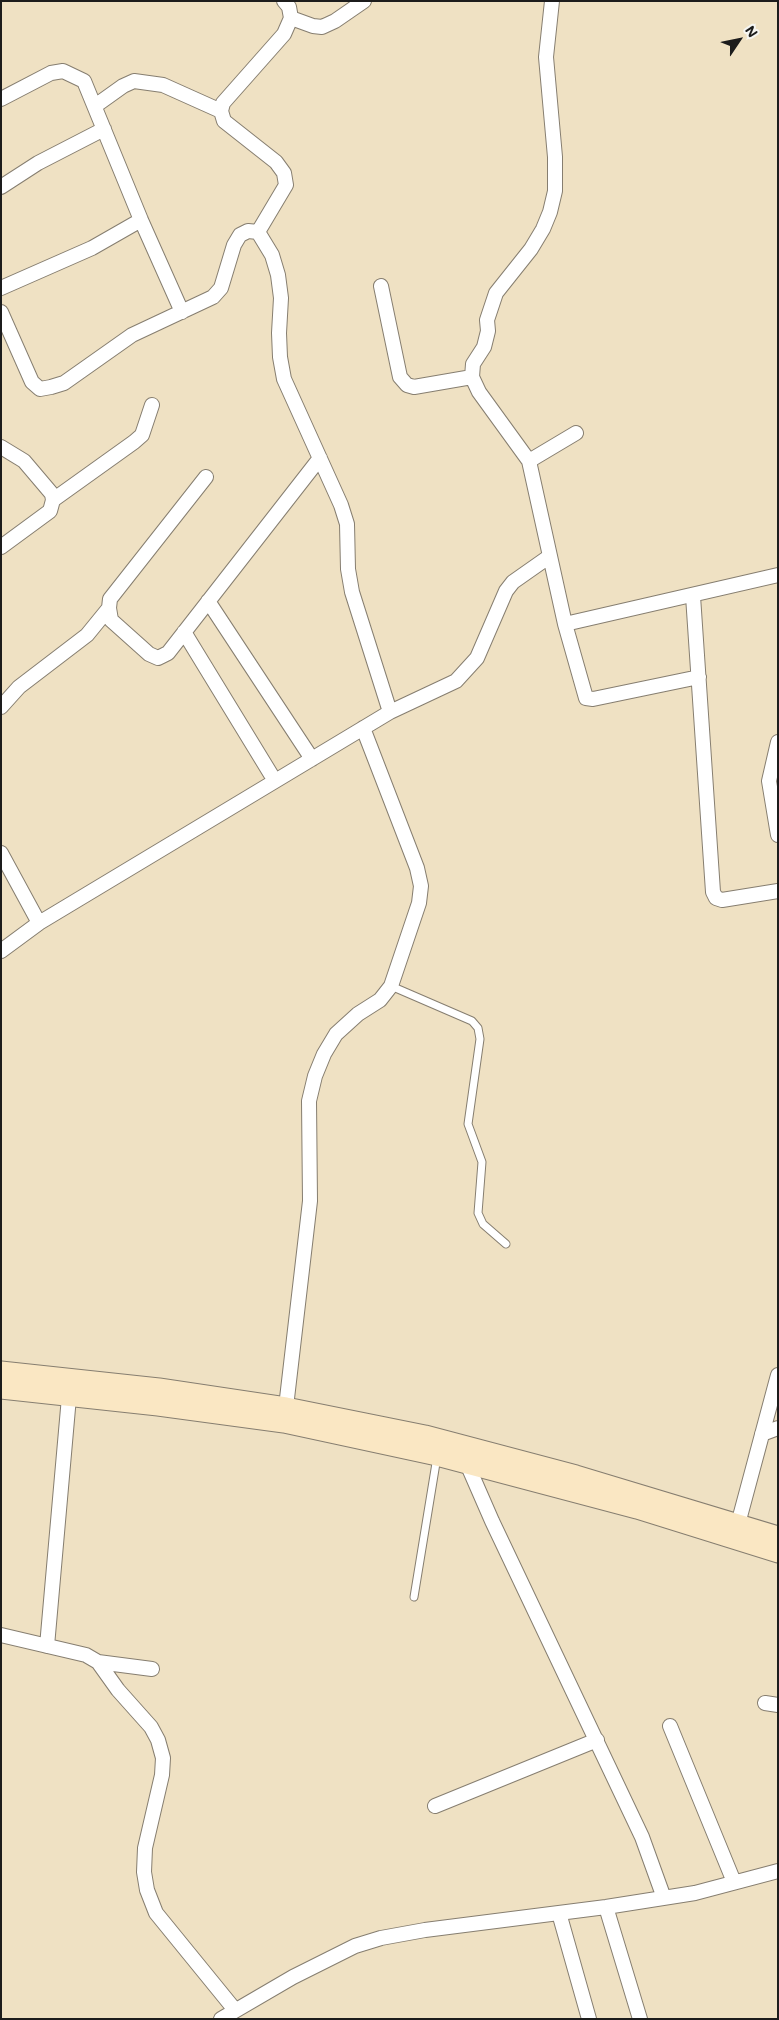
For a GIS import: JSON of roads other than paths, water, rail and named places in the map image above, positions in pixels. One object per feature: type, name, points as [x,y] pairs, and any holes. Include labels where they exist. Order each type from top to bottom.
[{"type":"street","points":[[258,232],[286,184],[284,173],[276,162],[224,121],[221,111],[223,103],[284,34],[291,18],[289,7],[284,1]]},
{"type":"street","points":[[291,18],[313,26],[322,27],[335,21],[364,1]]},
{"type":"street","points":[[552,1],[546,57],[555,157],[555,191],[550,212],[543,229],[531,249],[496,293],[486,320],[488,331],[484,347],[473,364],[472,376],[479,392],[529,461],[565,624],[586,698],[594,699],[699,677]]},
{"type":"street","points":[[1,99],[51,73],[63,70],[84,81],[141,220],[182,312]]},
{"type":"street","points":[[94,106],[123,86],[134,81],[163,85],[221,111]]},
{"type":"street","points":[[1,187],[38,163],[104,129]]},
{"type":"street","points":[[1,288],[92,248],[141,220]]},
{"type":"street","points":[[1,312],[32,382],[40,389],[64,383],[132,335],[214,297],[221,288],[234,245],[240,235],[248,231],[258,232]]},
{"type":"street","points":[[258,232],[272,255],[278,276],[280,357],[284,379],[341,505],[347,524],[348,569],[352,592],[390,712]]},
{"type":"street","points":[[381,286],[400,377],[407,385],[414,388],[472,376]]},
{"type":"street","points":[[53,500],[142,435],[152,405]]},
{"type":"street","points":[[529,461],[576,433]]},
{"type":"street","points":[[1,447],[24,461],[52,494],[53,500],[50,511],[1,547]]},
{"type":"street","points":[[108,608],[111,620],[149,654],[158,658],[168,653],[320,458]]},
{"type":"street","points":[[1,707],[19,687],[87,635],[108,608],[110,599],[206,477]]},
{"type":"street","points":[[1,951],[39,923],[363,728],[390,712],[456,681],[477,658],[506,591],[513,582],[550,556]]},
{"type":"street","points":[[565,624],[778,575]]},
{"type":"street","points":[[693,596],[714,892],[716,898],[722,900],[778,891]]},
{"type":"street","points":[[208,601],[312,759]]},
{"type":"street","points":[[184,632],[275,781]]},
{"type":"street","points":[[286,1407],[310,1202],[309,1101],[315,1076],[324,1054],[336,1034],[358,1014],[380,1000],[391,986],[419,903],[420,886],[417,868],[363,728]]},
{"type":"street","points":[[778,742],[768,781],[778,835]]},
{"type":"street","points":[[1,853],[39,923]]},
{"type":"street","points":[[1,1371],[160,1388],[286,1407],[425,1436],[576,1475],[778,1536]]},
{"type":"street","points":[[738,1524],[778,1375]]},
{"type":"street","points":[[1,1389],[158,1406],[284,1423],[437,1456],[468,1466],[637,1509],[778,1554]]},
{"type":"street","points":[[47,1646],[69,1397]]},
{"type":"street","points":[[762,1434],[778,1428]]},
{"type":"street","points":[[468,1466],[492,1521],[642,1837],[664,1898]]},
{"type":"street","points":[[1,1635],[86,1655],[98,1662],[152,1669]]},
{"type":"street","points":[[98,1662],[118,1690],[151,1727],[158,1740],[163,1758],[162,1775],[145,1848],[144,1872],[150,1898],[156,1913],[235,2010]]},
{"type":"street","points":[[670,1726],[734,1882]]},
{"type":"street","points":[[435,1806],[597,1740]]},
{"type":"street","points":[[221,2019],[293,1977],[355,1946],[382,1938],[425,1930],[606,1907],[694,1893],[778,1871]]},
{"type":"street","points":[[606,1907],[640,2019]]},
{"type":"street","points":[[559,1913],[589,2019]]},
{"type":"lane","points":[[391,986],[472,1021],[478,1028],[480,1039],[468,1124],[482,1162],[478,1213],[483,1224],[506,1244]]},
{"type":"lane","points":[[414,1597],[437,1456]]}]
